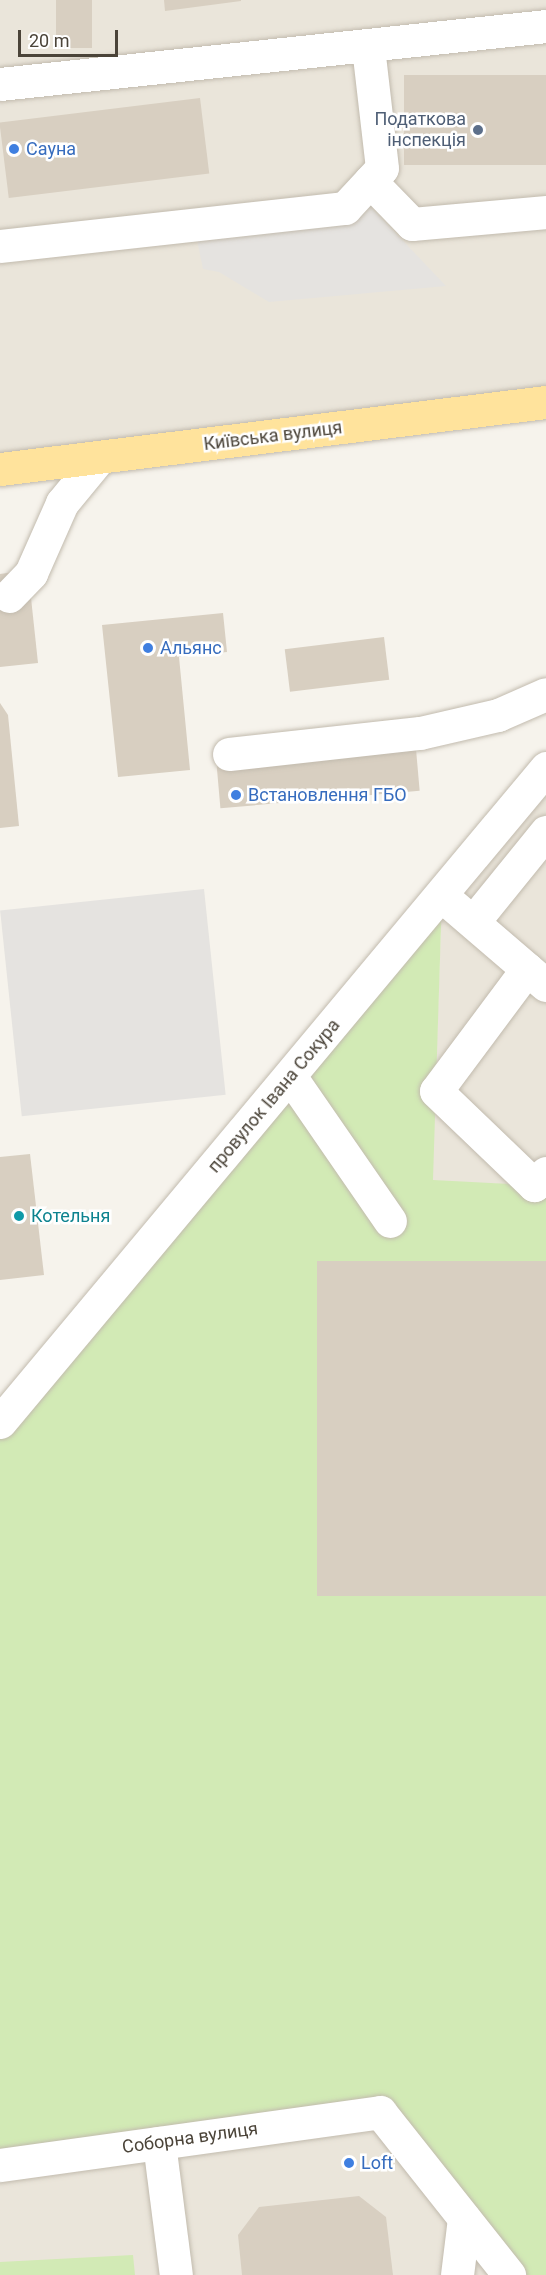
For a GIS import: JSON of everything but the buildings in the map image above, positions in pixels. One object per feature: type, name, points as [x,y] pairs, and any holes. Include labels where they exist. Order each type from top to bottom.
[{"type":"main road","name":"Київська вулиця","points":[[0,469],[546,402]]},
{"type":"street","points":[[0,84],[368,47],[546,26]]},
{"type":"street","points":[[0,246],[345,208],[382,168],[368,47]]},
{"type":"street","points":[[370,182],[412,224],[546,212]]},
{"type":"street","points":[[9,596],[32,573],[62,503],[99,458]]},
{"type":"street","points":[[230,754],[420,732],[498,715],[546,694]]},
{"type":"street","name":"провулок Івана Сокура","points":[[0,1422],[442,896],[546,768]]},
{"type":"street","points":[[473,922],[546,832]]},
{"type":"street","points":[[442,896],[537,977],[436,1091],[534,1185],[546,1173]]},
{"type":"street","points":[[290,1076],[390,1221]]},
{"type":"street","name":"Соборна вулиця","points":[[0,2165],[380,2112],[464,2218]]},
{"type":"street","points":[[159,2143],[176,2275]]},
{"type":"street","points":[[457,2275],[464,2218]]},
{"type":"street","points":[[464,2218],[509,2275]]},
{"type":"shaded area","points":[[0,0],[546,0],[546,402],[0,469]]},
{"type":"shaded area","points":[[369,205],[446,286],[269,302],[219,272],[203,269],[194,225]]},
{"type":"shaded area","points":[[546,768],[546,1186],[432,1181],[442,896]]},
{"type":"shaded area","points":[[204,889],[226,1095],[22,1116],[0,910]]},
{"type":"shaded area","points":[[380,2112],[509,2275],[0,2275],[0,2165]]},
{"type":"green space","points":[[442,896],[433,1180],[546,1186],[546,2275],[522,2275],[380,2112],[0,2165],[0,1422]]},
{"type":"green space","points":[[133,2255],[135,2275],[0,2275],[0,2262]]},
{"type":"place","name":"Податкова інспекція","points":[[478,130]]},
{"type":"place","name":"Сауна","points":[[14,149]]},
{"type":"place","name":"Альянс","points":[[148,648]]},
{"type":"place","name":"Встановлення ГБО","points":[[236,795]]},
{"type":"place","name":"Котельня","points":[[19,1216]]},
{"type":"place","name":"Loft","points":[[349,2163]]}]
